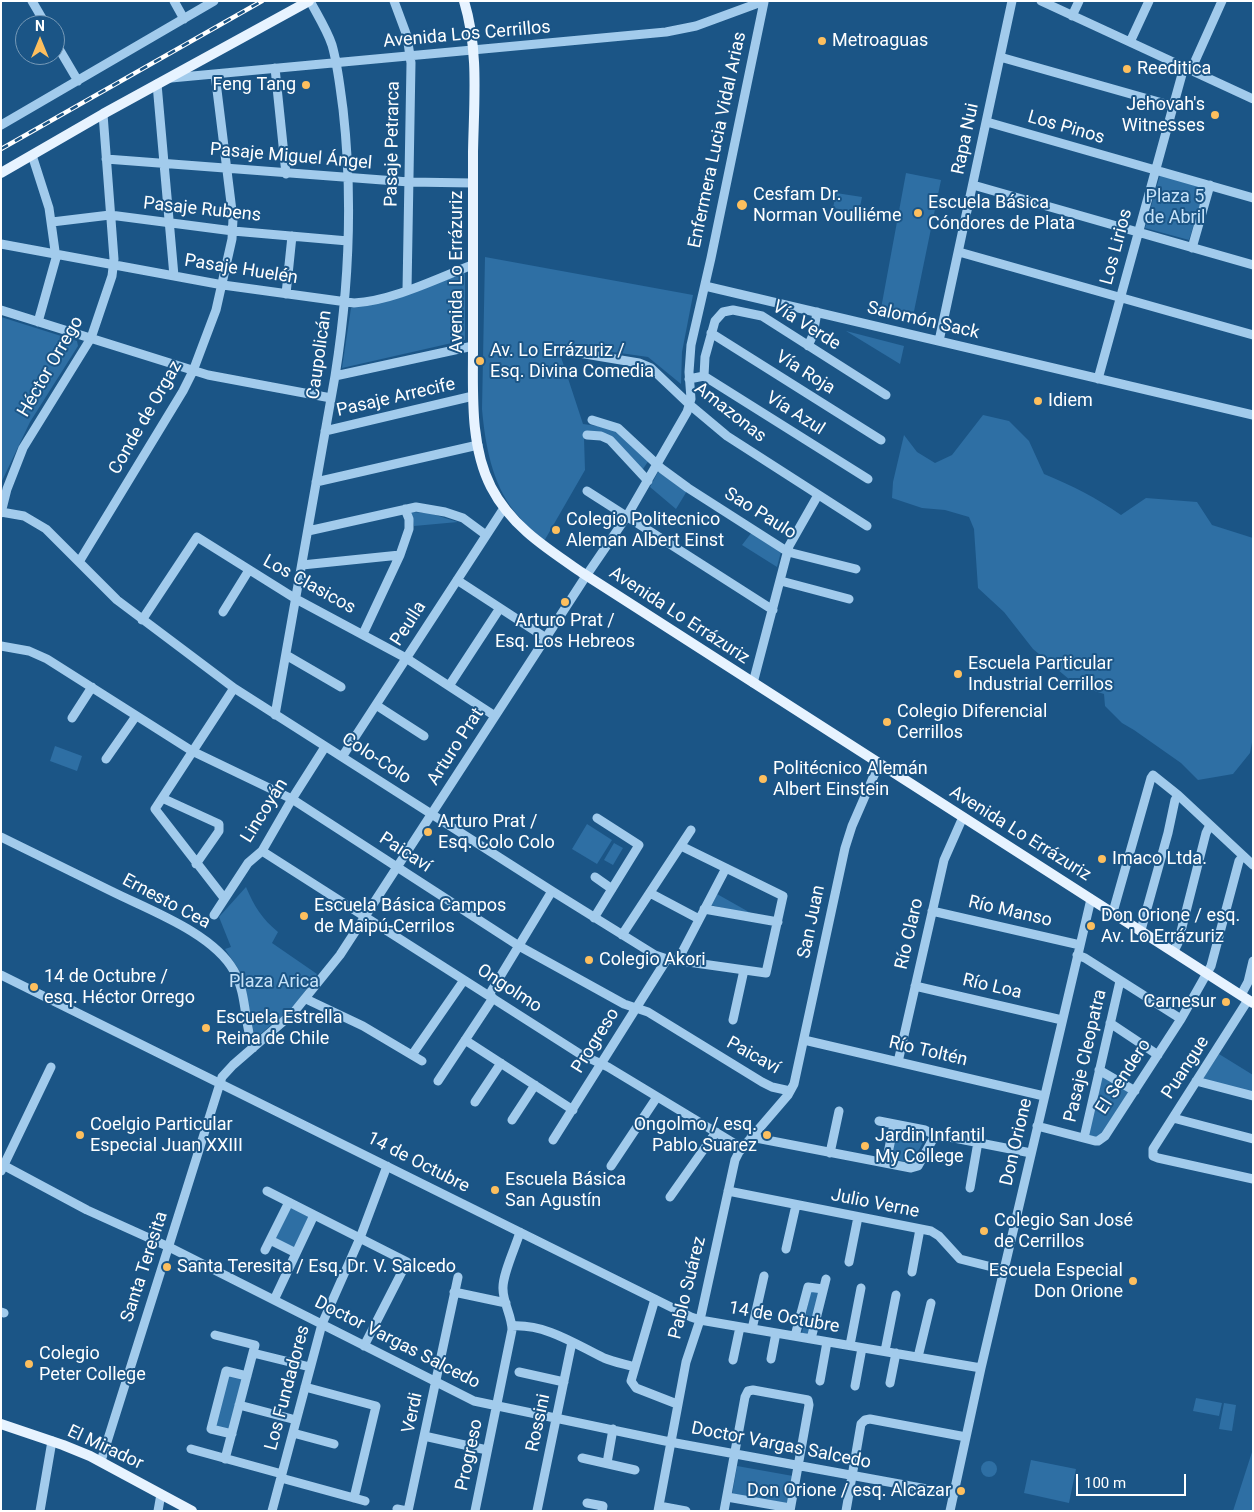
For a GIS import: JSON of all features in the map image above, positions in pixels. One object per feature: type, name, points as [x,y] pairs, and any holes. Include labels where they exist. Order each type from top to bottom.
[{"type":"main road","points":[[1,173],[103,114],[309,1]]},
{"type":"main road","name":"Avenida Lo Errázuriz","points":[[464,1],[474,50],[472,265],[474,396],[478,445],[486,477],[504,508],[530,536],[586,576],[1247,999]]},
{"type":"main road","name":"El Mirador","points":[[1,1424],[52,1441],[101,1461],[192,1511]]},
{"type":"street","points":[[32,1],[40,15]]},
{"type":"street","points":[[174,1],[184,19]]},
{"type":"street","points":[[1,125],[214,1]]},
{"type":"street","name":"Caupolicán","points":[[275,715],[335,376],[344,302],[348,241],[348,178],[344,122],[336,63],[327,32],[309,1]]},
{"type":"street","name":"Pasaje Petrarca","points":[[394,1],[405,30],[411,56],[407,290]]},
{"type":"street","name":"Avenida Los Cerrillos","points":[[168,78],[675,31],[696,26],[764,1]]},
{"type":"street","name":"Enfermera Lucia Vidal Arias","points":[[705,286],[764,1]]},
{"type":"street","name":"Rapa Nui","points":[[939,341],[1012,1]]},
{"type":"street","points":[[1041,1],[1187,69],[1252,95]]},
{"type":"street","points":[[1072,16],[1079,1]]},
{"type":"street","points":[[1130,42],[1149,1]]},
{"type":"street","name":"Los Lirios","points":[[1098,379],[1173,106],[1187,69],[1222,1]]},
{"type":"street","points":[[1000,56],[1173,106]]},
{"type":"street","points":[[65,59],[78,81]]},
{"type":"street","points":[[275,68],[286,174]]},
{"type":"street","name":"Conde de Orgaz","points":[[78,562],[177,402],[193,371],[216,310],[223,285],[233,231],[215,74]]},
{"type":"street","points":[[157,84],[174,276]]},
{"type":"street","name":"Héctor Orrego","points":[[1,512],[6,489],[23,448],[90,338],[111,281],[114,264],[103,114]]},
{"type":"street","name":"Los Pinos","points":[[987,122],[1253,198]]},
{"type":"street","points":[[32,155],[47,200],[52,222],[55,254],[55,264],[38,322]]},
{"type":"street","name":"Pasaje Miguel Ángel","points":[[106,159],[286,174],[409,182],[473,183]]},
{"type":"street","points":[[973,185],[1253,265]]},
{"type":"street","points":[[1192,248],[1210,186]]},
{"type":"street","name":"Pasaje Rubens","points":[[52,222],[110,216],[233,231],[348,241]]},
{"type":"street","points":[[286,294],[292,236]]},
{"type":"street","name":"Pasaje Huelén","points":[[1,244],[223,285],[344,302],[371,301],[407,290],[472,265]]},
{"type":"street","points":[[959,252],[1253,335]]},
{"type":"street","points":[[690,405],[689,363],[691,345],[705,286]]},
{"type":"street","name":"Salomón Sack","points":[[705,286],[1253,415]]},
{"type":"street","points":[[1,310],[193,371],[331,398]]},
{"type":"street","name":"Vía Verde","points":[[704,376],[711,333],[717,317],[726,311],[734,310],[762,316],[886,395]]},
{"type":"street","points":[[808,346],[813,335],[816,312]]},
{"type":"street","name":"Vía Roja","points":[[711,333],[881,440]]},
{"type":"street","points":[[335,376],[473,346]]},
{"type":"street","name":"Amazonas","points":[[567,351],[646,365],[727,436],[867,526]]},
{"type":"street","points":[[689,379],[704,376]]},
{"type":"street","name":"Vía Azul","points":[[704,376],[868,479]]},
{"type":"street","name":"Pasaje Arrecife","points":[[325,431],[474,396]]},
{"type":"street","name":"Arturo Prat","points":[[219,1082],[228,1070],[287,1019],[306,999],[340,955],[627,516],[690,405]]},
{"type":"street","name":"Sao Paulo","points":[[592,420],[618,428],[657,464],[688,488],[788,552],[856,569]]},
{"type":"street","points":[[587,435],[601,436],[613,442],[648,481]]},
{"type":"street","points":[[316,482],[478,445]]},
{"type":"street","points":[[587,491],[773,610]]},
{"type":"street","points":[[754,683],[788,552],[795,535],[818,495]]},
{"type":"street","points":[[308,531],[416,507],[446,512],[463,518],[486,535]]},
{"type":"street","name":"Peulla","points":[[342,757],[504,508]]},
{"type":"street","points":[[363,634],[400,555],[409,529],[406,509]]},
{"type":"street","name":"Colo-Colo","points":[[1,512],[18,514],[41,525],[118,600],[234,688],[655,955],[667,959],[766,973],[778,922]]},
{"type":"street","name":"Los Clasicos","points":[[142,620],[197,537],[296,599],[406,658],[496,716]]},
{"type":"street","points":[[302,565],[400,555]]},
{"type":"street","points":[[223,612],[249,570]]},
{"type":"street","points":[[458,580],[546,638]]},
{"type":"street","points":[[781,582],[849,599]]},
{"type":"street","points":[[449,686],[500,608]]},
{"type":"street","name":"Paicaví","points":[[1,646],[39,654],[56,663],[192,752],[292,799],[519,946],[624,1004],[648,1012],[762,1082],[772,1087],[790,1091]]},
{"type":"street","points":[[286,655],[341,687]]},
{"type":"street","points":[[72,718],[92,687]]},
{"type":"street","points":[[224,898],[155,809],[234,688]]},
{"type":"street","points":[[376,705],[424,736]]},
{"type":"street","points":[[106,759],[136,716]]},
{"type":"street","name":"Lincoyán","points":[[214,915],[250,860],[257,857],[262,851],[325,747]]},
{"type":"street","name":"San Juan","points":[[790,1091],[795,1079],[804,1040],[845,848],[854,820],[879,764]]},
{"type":"street","points":[[1113,912],[1153,775],[1178,795],[1253,865]]},
{"type":"street","points":[[1141,930],[1168,833],[1175,800],[1178,795]]},
{"type":"street","points":[[162,798],[219,824],[220,831],[196,864]]},
{"type":"street","name":"Río Claro","points":[[898,1062],[946,853],[964,817]]},
{"type":"street","points":[[594,918],[639,845],[597,818]]},
{"type":"street","points":[[1174,951],[1178,943],[1206,833],[1210,825]]},
{"type":"street","points":[[622,935],[691,830]]},
{"type":"street","name":"Ernesto Cea","points":[[1,838],[181,925],[215,948],[226,958],[235,972],[244,1002],[253,1048]]},
{"type":"street","points":[[680,846],[783,896],[778,922],[704,909]]},
{"type":"street","name":"Ongolmo","points":[[262,851],[364,918],[491,996],[580,1054],[657,1096],[742,1148]]},
{"type":"street","name":"El Sendero","points":[[1038,1126],[1098,1141],[1105,1136],[1181,1019],[1213,962],[1239,861],[1243,856]]},
{"type":"street","points":[[678,960],[726,868]]},
{"type":"street","points":[[595,877],[612,889]]},
{"type":"street","points":[[438,1081],[491,996],[552,891]]},
{"type":"street","points":[[650,893],[699,919]]},
{"type":"street","name":"Don Orione","points":[[950,1511],[981,1368],[1091,899]]},
{"type":"street","name":"Río Manso","points":[[932,911],[1080,945]]},
{"type":"street","points":[[1077,955],[1181,1019]]},
{"type":"street","name":"Progreso","points":[[553,1140],[667,959]]},
{"type":"street","name":"Puangue","points":[[1253,962],[1248,982],[1247,999],[1153,1149],[1152,1154],[1158,1158],[1253,1179]]},
{"type":"street","points":[[733,1020],[744,970]]},
{"type":"street","name":"14 de Octubre","points":[[1,975],[700,1320],[981,1368]]},
{"type":"street","points":[[412,1055],[464,980]]},
{"type":"street","name":"Pasaje Cleopatra","points":[[1084,1138],[1120,981]]},
{"type":"street","name":"Río Loa","points":[[915,986],[1062,1020]]},
{"type":"street","points":[[306,999],[363,1026],[422,1061]]},
{"type":"street","points":[[1110,1023],[1158,1054]]},
{"type":"street","points":[[464,1040],[573,1110]]},
{"type":"street","name":"Río Toltén","points":[[804,1040],[1044,1096]]},
{"type":"street","points":[[475,1102],[501,1063]]},
{"type":"street","points":[[2,1167],[51,1068]]},
{"type":"street","points":[[1099,1070],[1135,1091]]},
{"type":"street","points":[[1196,1081],[1253,1096]]},
{"type":"street","name":"Santa Teresita","points":[[101,1461],[219,1082]]},
{"type":"street","points":[[512,1120],[535,1085]]},
{"type":"street","name":"Pablo Suárez","points":[[658,1508],[686,1362],[700,1320],[735,1160],[742,1148],[790,1091]]},
{"type":"street","points":[[611,1166],[657,1096]]},
{"type":"street","points":[[830,1153],[839,1110]]},
{"type":"street","points":[[1173,1118],[1253,1139]]},
{"type":"street","points":[[880,1121],[926,1130],[937,1136],[942,1135],[1031,1153]]},
{"type":"street","points":[[886,1164],[894,1124]]},
{"type":"street","points":[[670,1197],[716,1132]]},
{"type":"street","points":[[751,1137],[911,1168],[916,1167],[921,1162],[932,1141],[937,1136]]},
{"type":"street","points":[[970,1188],[978,1142]]},
{"type":"street","name":"Los Fundadores","points":[[272,1511],[322,1324],[360,1238],[387,1166]]},
{"type":"street","name":"Doctor Vargas Salcedo","points":[[2,1167],[87,1210],[169,1247],[467,1398],[670,1442],[852,1477],[954,1494]]},
{"type":"street","points":[[267,1191],[407,1262],[364,1346]]},
{"type":"street","name":"Julio Verne","points":[[728,1191],[920,1229],[937,1234],[960,1259],[1004,1270]]},
{"type":"street","points":[[265,1250],[289,1202]]},
{"type":"street","points":[[786,1249],[796,1205]]},
{"type":"street","points":[[274,1300],[314,1215]]},
{"type":"street","points":[[849,1262],[858,1217]]},
{"type":"street","points":[[912,1272],[920,1229]]},
{"type":"street","name":"Progreso","points":[[475,1511],[512,1326],[503,1284],[520,1232]]},
{"type":"street","points":[[270,1240],[296,1253]]},
{"type":"street","points":[[752,1329],[764,1276]]},
{"type":"street","name":"Verdi","points":[[408,1511],[458,1277]]},
{"type":"street","points":[[811,1339],[826,1279]]},
{"type":"street","points":[[795,1336],[808,1286],[823,1289]]},
{"type":"street","points":[[850,1345],[861,1288]]},
{"type":"street","points":[[454,1292],[506,1303]]},
{"type":"street","points":[[885,1351],[896,1295]]},
{"type":"street","points":[[655,1299],[631,1378],[634,1386],[677,1404]]},
{"type":"street","points":[[918,1357],[930,1302]]},
{"type":"street","points":[[512,1326],[548,1331],[610,1360],[634,1367]]},
{"type":"street","points":[[734,1360],[740,1326]]},
{"type":"street","points":[[771,1359],[776,1333]]},
{"type":"street","points":[[215,1335],[255,1345],[225,1459]]},
{"type":"street","name":"Rossini","points":[[537,1511],[572,1342]]},
{"type":"street","points":[[820,1381],[827,1342]]},
{"type":"street","points":[[855,1386],[862,1348]]},
{"type":"street","points":[[890,1383],[896,1353]]},
{"type":"street","points":[[253,1354],[310,1367]]},
{"type":"street","points":[[232,1434],[212,1429],[226,1371],[247,1376]]},
{"type":"street","points":[[519,1372],[564,1382]]},
{"type":"street","points":[[305,1386],[376,1406],[354,1498]]},
{"type":"street","points":[[724,1511],[745,1397],[748,1391],[755,1390],[808,1400],[809,1405],[790,1509],[727,1496]]},
{"type":"street","points":[[240,1405],[296,1420]]},
{"type":"street","points":[[846,1511],[864,1420],[870,1419],[966,1436]]},
{"type":"street","points":[[606,1463],[613,1430]]},
{"type":"street","points":[[292,1433],[334,1444]]},
{"type":"street","points":[[424,1436],[487,1450]]},
{"type":"street","points":[[40,1511],[52,1441]]},
{"type":"street","points":[[191,1449],[365,1501]]},
{"type":"street","points":[[582,1458],[635,1470]]},
{"type":"street","points":[[158,1511],[161,1494]]},
{"type":"street","points":[[658,1508],[686,1511]]},
{"type":"street","points":[[397,1509],[408,1511]]},
{"type":"green space","name":"Escuela Básica Cóndores de Plata","points":[[906,173],[941,180],[912,321],[880,314]]},
{"type":"green space","name":"Plaza 5 de Abril","points":[[1160,175],[1205,188],[1189,240],[1145,228]]},
{"type":"green space","points":[[836,193],[862,197],[859,212],[833,208]]},
{"type":"green space","points":[[485,257],[693,295],[682,352],[681,384],[648,357],[564,345],[561,357],[583,424],[612,428],[649,460],[639,475],[603,439],[584,438],[585,470],[543,543],[506,500],[495,476],[485,436],[482,409]]},
{"type":"green space","points":[[465,273],[465,340],[342,368],[351,308],[391,299]]},
{"type":"green space","points":[[1,317],[77,341],[78,346],[30,422],[1,483]]},
{"type":"green space","points":[[846,331],[904,346],[900,364]]},
{"type":"green space","points":[[983,415],[1009,421],[1029,441],[1044,474],[1084,492],[1121,515],[1146,498],[1197,502],[1212,525],[1253,538],[1253,737],[1250,753],[1233,774],[1198,780],[1181,763],[1122,723],[1105,706],[1104,694],[1076,685],[1033,649],[1004,612],[978,588],[974,529],[969,517],[945,510],[922,508],[892,498],[893,482],[904,435],[917,452],[935,463],[952,455]]},
{"type":"green space","points":[[658,472],[687,491],[676,509],[650,487]]},
{"type":"green space","points":[[411,512],[429,513],[458,522],[414,526]]},
{"type":"green space","points":[[752,532],[781,552],[777,567],[742,545]]},
{"type":"green space","points":[[55,746],[82,756],[77,771],[50,761]]},
{"type":"green space","points":[[587,824],[612,840],[597,864],[572,849]]},
{"type":"green space","points":[[614,843],[623,848],[613,865],[604,860]]},
{"type":"green space","name":"Plaza Arica","points":[[246,887],[259,912],[278,932],[272,943],[317,974],[296,1004],[257,1037],[254,1033],[239,970],[225,949],[231,947],[219,917]]},
{"type":"green space","points":[[717,894],[756,916],[711,905]]},
{"type":"green space","points":[[1219,1054],[1253,1075],[1253,1093],[1202,1080]]},
{"type":"green space","points":[[1101,1076],[1131,1091],[1104,1133],[1098,1137],[1087,1136]]},
{"type":"green space","points":[[896,1128],[927,1135],[916,1155],[907,1162],[888,1158]]},
{"type":"green space","points":[[290,1207],[309,1217],[293,1251],[273,1240]]},
{"type":"green space","points":[[811,1290],[822,1292],[813,1336],[802,1333]]},
{"type":"green space","points":[[226,1372],[246,1377],[232,1433],[212,1428]]},
{"type":"green space","points":[[1196,1398],[1222,1403],[1219,1416],[1193,1411]]},
{"type":"green space","points":[[1224,1403],[1236,1405],[1232,1431],[1219,1429]]},
{"type":"green space","points":[[1253,1449],[1253,1511],[1233,1511]]},
{"type":"green space","points":[[1031,1460],[1076,1469],[1069,1503],[1024,1493]]},
{"type":"green space","points":[[986,1461],[992,1461],[997,1466],[995,1475],[986,1477],[981,1472],[981,1466]]},
{"type":"green space","points":[[737,1466],[793,1476],[788,1505],[732,1495]]},
{"type":"railway","points":[[1,149],[262,1]]},
{"type":"place","name":"Metroaguas","points":[[822,41]]},
{"type":"place","name":"Reeditica","points":[[1127,69]]},
{"type":"place","name":"Feng Tang","points":[[306,85]]},
{"type":"place","name":"Jehovah's Witnesses","points":[[1215,115]]},
{"type":"place","name":"Cesfam Dr. Norman Voulliéme","points":[[742,205]]},
{"type":"place","name":"Escuela Básica Cóndores de Plata","points":[[918,213]]},
{"type":"place","name":"Av. Lo Errázuriz / Esq. Divina Comedia","points":[[480,361]]},
{"type":"place","name":"Idiem","points":[[1038,401]]},
{"type":"place","name":"Colegio Politecnico Aleman Albert Einst","points":[[556,530]]},
{"type":"place","name":"Arturo Prat / Esq. Los Hebreos","points":[[565,602]]},
{"type":"place","name":"Escuela Particular Industrial Cerrillos","points":[[958,674]]},
{"type":"place","name":"Colegio Diferencial Cerrillos","points":[[887,722]]},
{"type":"place","name":"Politécnico Alemán Albert Einstein","points":[[763,779]]},
{"type":"place","name":"Arturo Prat / Esq. Colo Colo","points":[[428,832]]},
{"type":"place","name":"Imaco Ltda.","points":[[1102,859]]},
{"type":"place","name":"Escuela Básica Campos de Maipú-Cerrilos","points":[[304,916]]},
{"type":"place","name":"Don Orione / esq. Av. Lo Errázuriz","points":[[1091,926]]},
{"type":"place","name":"Colegio Akori","points":[[589,960]]},
{"type":"place","name":"14 de Octubre / esq. Héctor Orrego","points":[[34,987]]},
{"type":"place","name":"Carnesur","points":[[1226,1002]]},
{"type":"place","name":"Escuela Estrella Reina de Chile","points":[[206,1028]]},
{"type":"place","name":"Coelgio Particular Especial Juan XXIII","points":[[80,1135]]},
{"type":"place","name":"Ongolmo / esq. Pablo Suarez","points":[[767,1135]]},
{"type":"place","name":"Jardin Infantil My College","points":[[865,1146]]},
{"type":"place","name":"Escuela Básica San Agustín","points":[[495,1190]]},
{"type":"place","name":"Colegio San José de Cerrillos","points":[[984,1231]]},
{"type":"place","name":"Santa Teresita / Esq. Dr. V. Salcedo","points":[[167,1267]]},
{"type":"place","name":"Escuela Especial Don Orione","points":[[1133,1281]]},
{"type":"place","name":"Colegio Peter College","points":[[29,1364]]},
{"type":"place","name":"Don Orione / esq. Alcazar","points":[[961,1491]]}]
